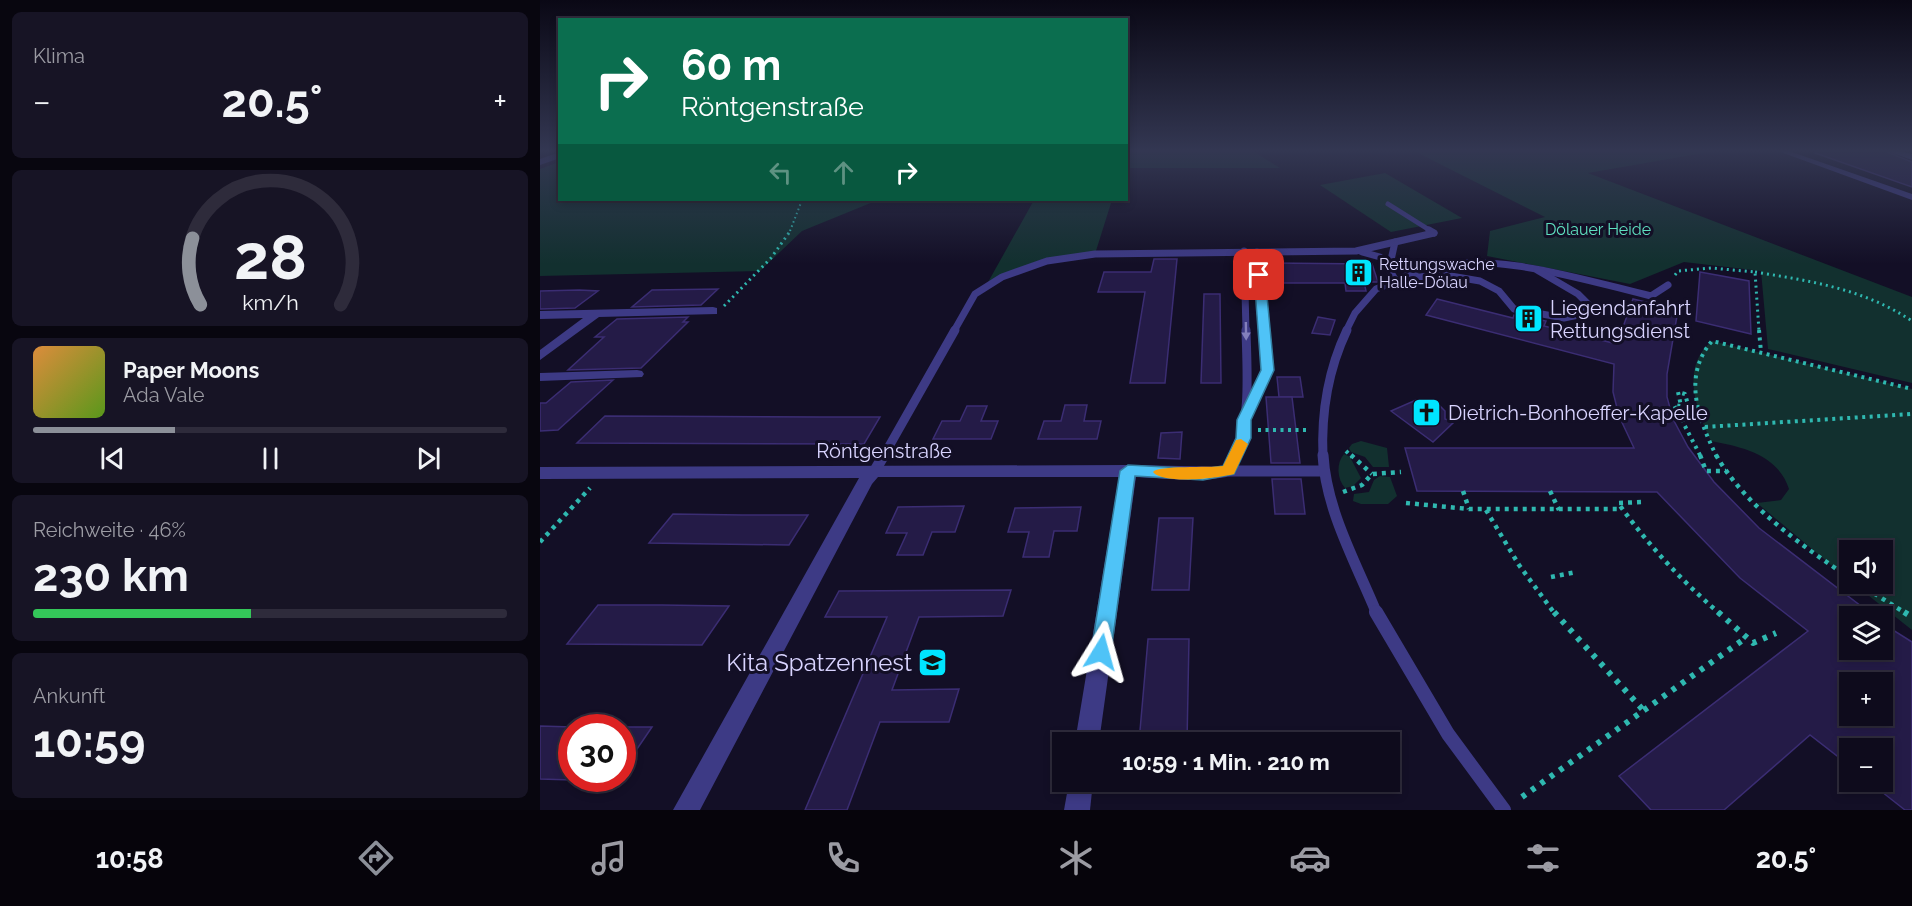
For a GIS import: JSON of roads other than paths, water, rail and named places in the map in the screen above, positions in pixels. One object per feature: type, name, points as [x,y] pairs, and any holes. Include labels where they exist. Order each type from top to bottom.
[{"type":"street","points":[[1889,189],[1912,197]]},
{"type":"street","points":[[540,315],[713,311]]},
{"type":"street","points":[[540,356],[596,314]]},
{"type":"street","points":[[540,376],[637,374]]},
{"type":"street","points":[[1089,732],[1128,471]]},
{"type":"street","name":"Röntgenstraße","points":[[540,473],[1128,471],[1203,474],[1229,471]]},
{"type":"street","points":[[686,810],[860,491],[874,472]]},
{"type":"street","points":[[1077,810],[1080,792]]},
{"type":"lane","points":[[1356,251],[1434,233],[1388,204]]},
{"type":"lane","points":[[1389,269],[1395,242]]},
{"type":"lane","points":[[1244,251],[1247,374],[1244,425],[1243,438],[1229,471],[1324,471]]},
{"type":"lane","points":[[874,472],[975,294],[987,284],[1026,267],[1070,256],[1117,253],[1356,251],[1380,256],[1396,281]]},
{"type":"lane","points":[[1244,425],[1267,370],[1257,252]]},
{"type":"lane","points":[[1504,810],[1448,734],[1382,626],[1336,516],[1324,471],[1322,434],[1325,395],[1345,332],[1364,301],[1376,290],[1413,270],[1477,265],[1537,270],[1650,296],[1668,285]]},
{"type":"lane","points":[[1396,281],[1432,275],[1456,275],[1480,281],[1499,291],[1514,309],[1564,318],[1583,314],[1589,305],[1578,294],[1537,270]]},
{"type":"lane","points":[[1247,374],[1267,370]]},
{"type":"place","name":"Rettungswache Halle-Dölau","points":[[1358,273]]},
{"type":"place","name":"Liegendanfahrt Rettungsdienst","points":[[1529,319]]},
{"type":"place","name":"Dietrich-Bonhoeffer-Kapelle","points":[[1427,413]]},
{"type":"place","name":"Kita Spatzennest","points":[[933,662]]},
{"type":"park label","name":"Dölauer Heide","points":[[1598,229]]}]
